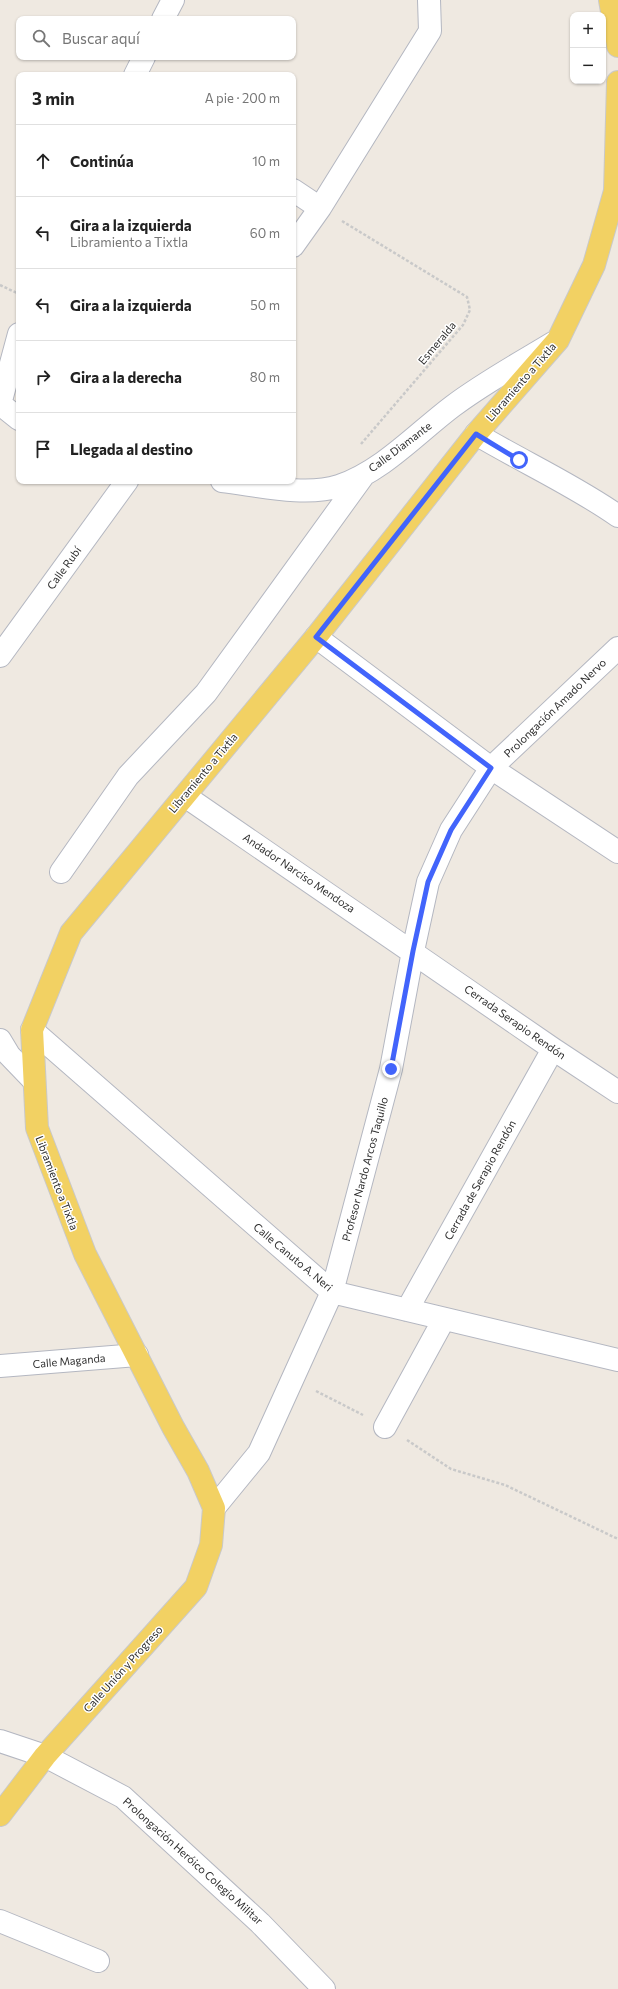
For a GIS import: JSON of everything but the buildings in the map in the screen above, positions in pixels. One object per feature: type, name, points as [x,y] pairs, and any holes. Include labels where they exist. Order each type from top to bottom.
[{"type":"main road","points":[[610,0],[618,46]]},
{"type":"main road","name":"Libramiento a Tixtla","points":[[214,1508],[198,1471],[173,1427],[85,1254],[37,1128],[32,1030],[71,932],[316,637],[476,434],[558,340],[594,265],[615,191],[618,82]]},
{"type":"main road","name":"Calle Unión y Progreso","points":[[0,1815],[45,1756],[196,1587],[211,1545],[214,1508]]},
{"type":"street","points":[[165,16],[173,0]]},
{"type":"street","points":[[296,242],[320,208],[430,31],[429,0]]},
{"type":"street","points":[[136,72],[142,60]]},
{"type":"street","points":[[296,192],[320,208]]},
{"type":"street","name":"Calle Diamante","points":[[247,484],[305,491],[339,486],[363,476],[453,406],[490,381],[558,340]]},
{"type":"street","points":[[16,345],[0,404],[16,417]]},
{"type":"street","points":[[476,434],[519,460],[593,498],[618,516]]},
{"type":"street","points":[[61,872],[128,776],[206,692],[363,476]]},
{"type":"street","name":"Calle Rubí","points":[[0,656],[125,484]]},
{"type":"street","points":[[316,637],[491,768],[618,852]]},
{"type":"street","name":"Prolongación Amado Nervo","points":[[491,768],[618,648]]},
{"type":"street","name":"Profesor Nardo Arcos Taquillo","points":[[214,1508],[259,1453],[332,1292],[391,1069],[413,951],[428,882],[451,830],[491,768]]},
{"type":"street","name":"Andador Narciso Mendoza","points":[[184,796],[413,951]]},
{"type":"street","name":"Cerrada Serapio Rendón","points":[[413,951],[553,1049],[618,1092]]},
{"type":"street","name":"Calle Canuto A. Neri","points":[[32,1030],[332,1292],[618,1360]]},
{"type":"street","points":[[0,1040],[9,1055],[34,1080]]},
{"type":"street","name":"Cerrada de Serapio Rendón","points":[[406,1310],[553,1049]]},
{"type":"street","points":[[385,1427],[444,1319]]},
{"type":"street","name":"Calle Maganda","points":[[0,1366],[137,1355]]},
{"type":"street","name":"Prolongación Heróico Colegio Militar","points":[[0,1741],[45,1756],[124,1797],[260,1923],[324,1989]]},
{"type":"street","points":[[0,1921],[98,1961]]},
{"type":"path","name":"Esmeralda","points":[[320,208],[467,297],[470,310],[463,325],[360,446]]},
{"type":"path","points":[[0,285],[16,293]]},
{"type":"path","points":[[292,1381],[345,1405],[385,1427],[451,1468],[505,1485],[618,1539]]},
{"type":"route","points":[[391,1069],[413,951],[428,882],[451,830],[491,768],[316,637],[476,434],[519,460]]}]
